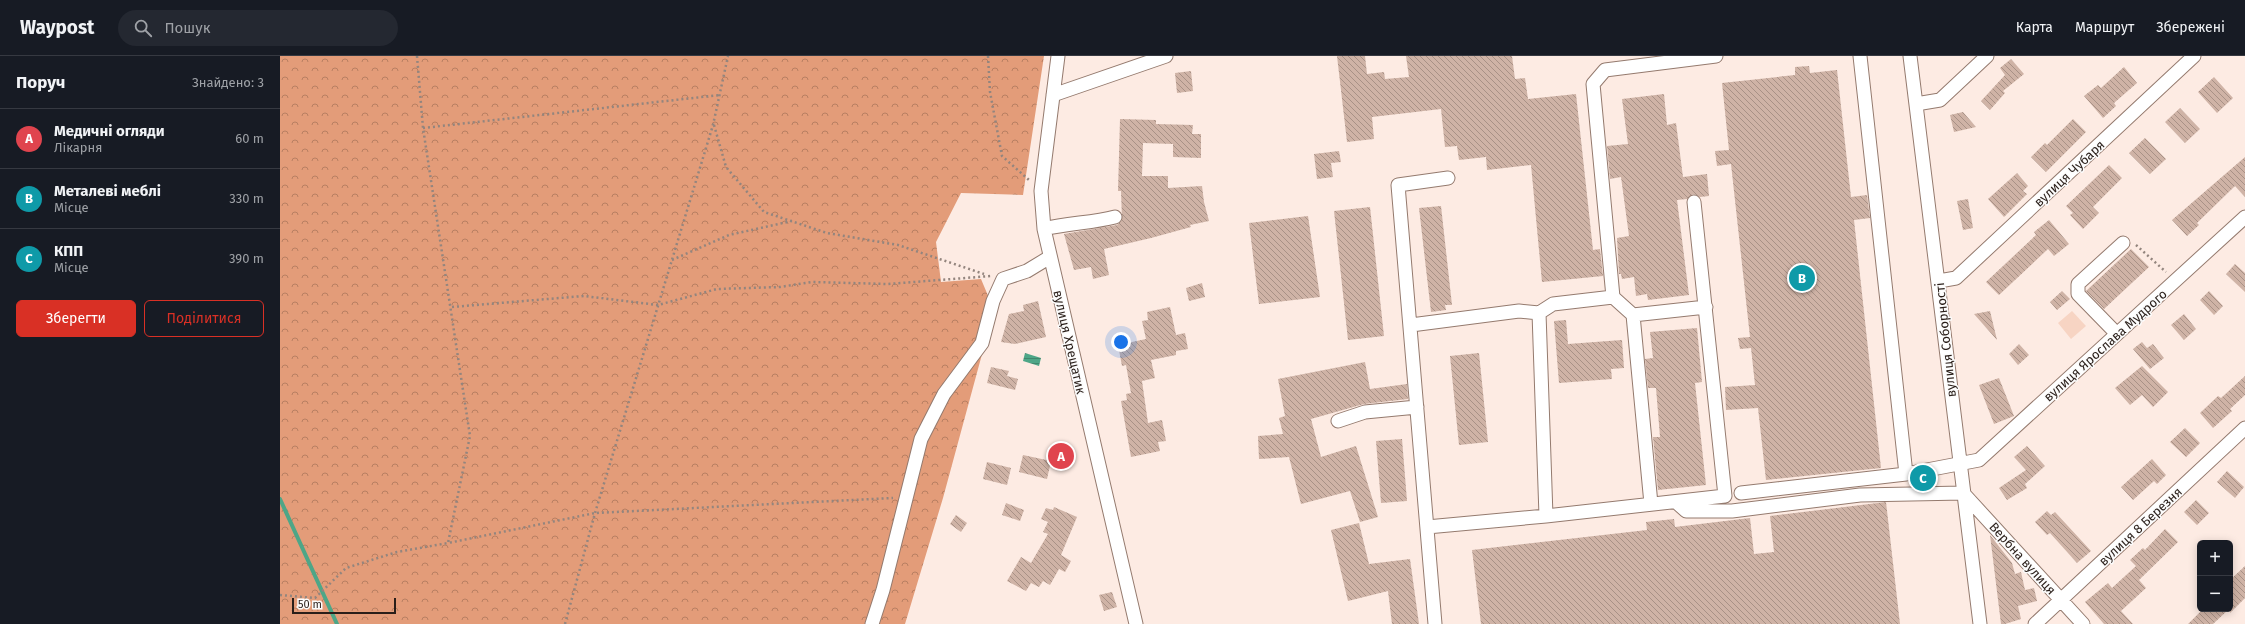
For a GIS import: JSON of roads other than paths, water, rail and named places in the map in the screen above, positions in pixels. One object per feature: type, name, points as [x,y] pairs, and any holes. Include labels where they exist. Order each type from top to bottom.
[{"type":"street","name":"вулиця Хрещатик","points":[[1058,56],[1041,191],[1044,229],[1136,624]]},
{"type":"street","points":[[1053,95],[1166,56]]},
{"type":"street","points":[[1651,504],[1633,315],[1613,297],[1594,84],[1604,70],[1716,56]]},
{"type":"street","points":[[1860,56],[1906,474]]},
{"type":"street","name":"вулиця Соборності","points":[[1910,56],[1939,281],[1959,464],[1980,624]]},
{"type":"street","points":[[1916,104],[1940,100],[1987,56]]},
{"type":"street","name":"вулиця Чубаря","points":[[1939,281],[1956,278],[2194,56]]},
{"type":"street","points":[[1435,624],[1398,185],[1448,178]]},
{"type":"street","points":[[1427,527],[1546,516],[1725,496],[1694,202]]},
{"type":"street","points":[[1044,229],[1059,225],[1096,222],[1115,217]]},
{"type":"street","name":"вулиця Ярослава Мудрого","points":[[1742,493],[1906,474],[1979,460],[2245,217]]},
{"type":"street","points":[[2117,334],[2078,294],[2078,284],[2123,243]]},
{"type":"street","points":[[872,624],[883,590],[907,498],[920,439],[944,394],[982,343],[993,301],[1003,279],[1027,271],[1050,256]]},
{"type":"street","points":[[1411,325],[1520,311],[1539,313],[1553,304],[1613,297]]},
{"type":"street","points":[[1633,315],[1706,307]]},
{"type":"street","points":[[1539,313],[1546,516]]},
{"type":"street","points":[[1338,422],[1365,412],[1417,407]]},
{"type":"street","name":"вулиця 8 Березня","points":[[2035,624],[2245,428]]},
{"type":"street","points":[[1676,502],[1686,511],[1712,512],[1860,495],[1963,493]]},
{"type":"street","name":"Вербна вулиця","points":[[1963,493],[2083,624]]},
{"type":"waterway","points":[[280,499],[337,624]]},
{"type":"place","name":"Металеві меблі","points":[[1802,278]]},
{"type":"place","name":"Медичні огляди","points":[[1061,456]]},
{"type":"place","name":"КПП","points":[[1923,478]]}]
